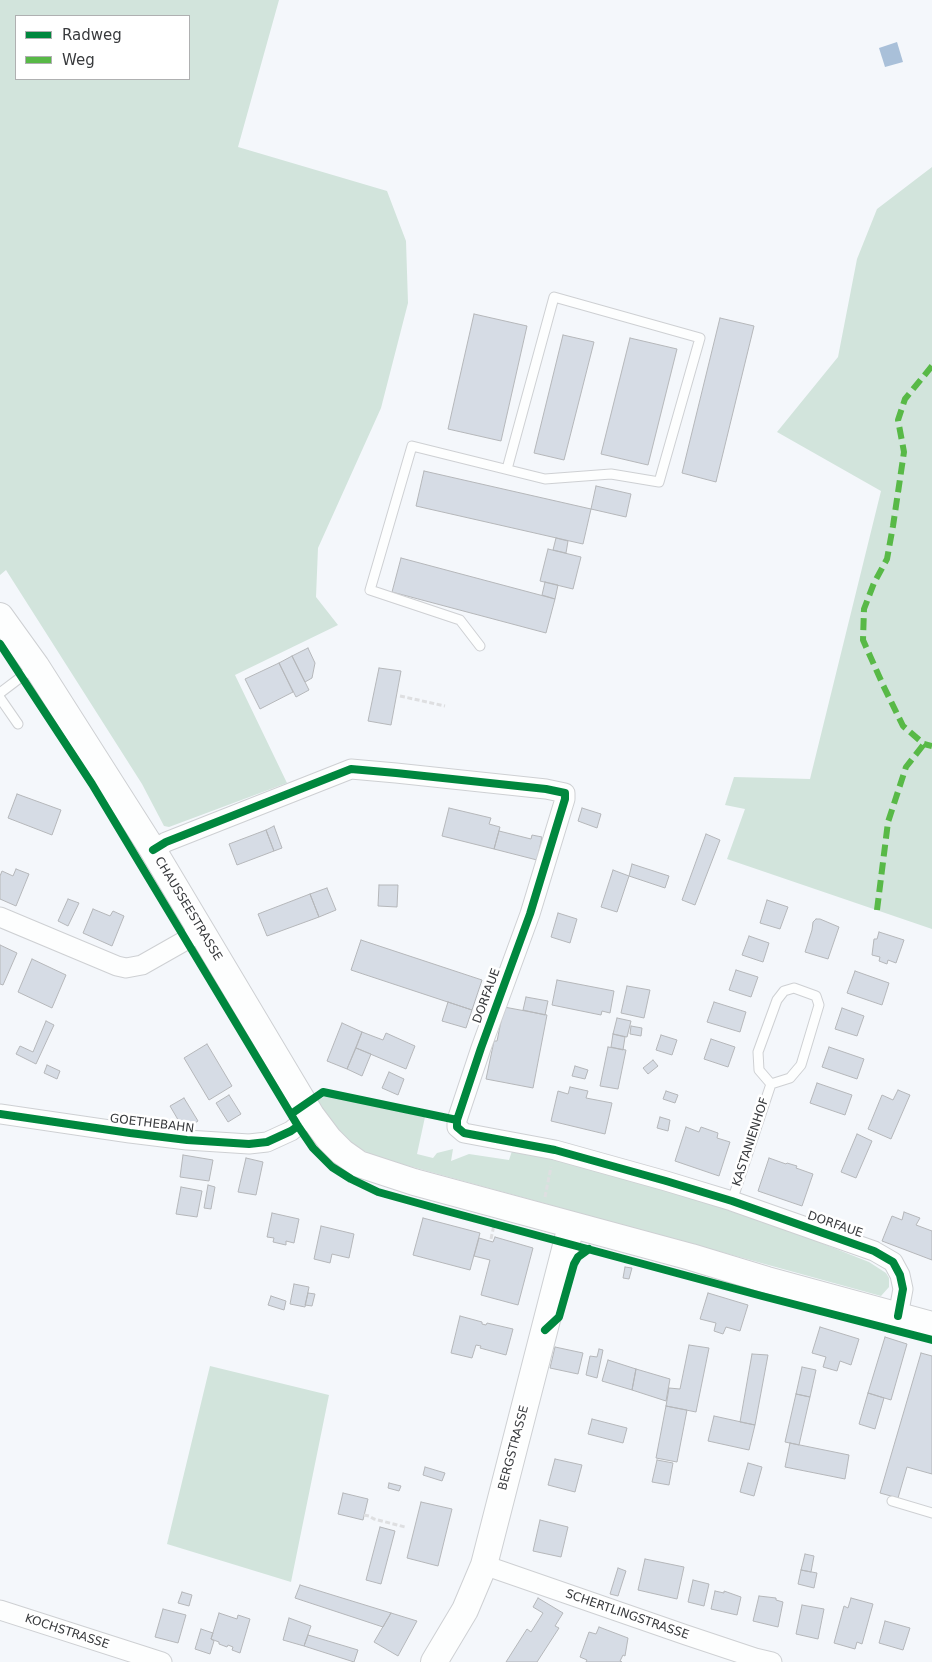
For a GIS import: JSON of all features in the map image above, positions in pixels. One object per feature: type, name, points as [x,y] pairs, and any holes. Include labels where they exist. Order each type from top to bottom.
[{"type":"street","name":"CHAUSSEESTRASSE","points":[[0,616],[36,666],[153,850],[311,1116],[329,1139],[342,1152],[359,1164],[371,1169],[571,1226]]},
{"type":"street","name":"DORFAUE","points":[[153,850],[166,842],[350,770],[396,772],[565,793],[566,799],[530,914],[456,1120],[457,1127],[464,1133],[555,1150],[732,1200],[864,1247],[892,1262],[900,1275],[903,1289],[898,1316]]},
{"type":"street","points":[[0,917],[116,966],[126,968],[142,965],[202,930]]},
{"type":"street","name":"GOETHEBAHN","points":[[0,1114],[187,1140],[249,1144],[268,1142],[291,1131],[311,1116]]},
{"type":"street","points":[[571,1226],[691,1257],[932,1325]]},
{"type":"street","name":"BERGSTRASSE","points":[[434,1662],[466,1610],[484,1565],[571,1226]]},
{"type":"street","name":"SCHERTLINGSTRASSE","points":[[484,1565],[695,1638],[772,1662]]},
{"type":"street","name":"KOCHSTRASSE","points":[[0,1610],[162,1662]]},
{"type":"lane","points":[[480,646],[460,620],[370,590],[412,446],[545,479],[611,474],[659,482],[700,338],[554,297],[507,469]]},
{"type":"lane","points":[[0,694],[36,666]]},
{"type":"lane","points":[[0,698],[18,724]]},
{"type":"lane","name":"KASTANIENHOF","points":[[794,988],[816,996],[819,1005],[799,1070],[790,1078],[771,1084],[759,1070],[758,1052],[777,1000],[784,991],[794,988]]},
{"type":"lane","name":"KASTANIENHOF","points":[[732,1200],[771,1084]]},
{"type":"lane","points":[[892,1501],[932,1513]]},
{"type":"path","points":[[400,696],[445,706]]},
{"type":"path","points":[[544,1200],[555,1150]]},
{"type":"path","points":[[491,1239],[495,1224]]},
{"type":"path","points":[[364,1515],[404,1527]]},
{"type":"shaded area","points":[[0,0],[279,0],[238,147],[387,191],[406,241],[408,303],[381,408],[318,548],[316,597],[338,625],[235,675],[287,783],[169,827],[164,826],[142,784],[6,570],[0,575]]},
{"type":"shaded area","points":[[932,167],[932,929],[727,859],[745,809],[725,805],[734,777],[810,779],[881,491],[777,432],[838,357],[857,259],[877,209]]},
{"type":"shaded area","points":[[326,1096],[425,1117],[417,1154],[433,1158],[437,1153],[453,1149],[451,1161],[469,1154],[509,1160],[513,1148],[728,1206],[869,1262],[886,1273],[889,1278],[889,1287],[881,1296],[376,1157],[355,1146],[338,1131],[317,1104],[318,1100]]},
{"type":"shaded area","points":[[210,1366],[329,1395],[291,1582],[167,1544]]},
{"type":"water","points":[[897,42],[903,62],[885,67],[879,48]]},
{"type":"building","points":[[474,314],[527,326],[501,441],[448,429]]},
{"type":"building","points":[[720,318],[754,326],[716,482],[682,473]]},
{"type":"building","points":[[563,335],[594,342],[564,460],[534,453]]},
{"type":"building","points":[[630,338],[677,349],[648,465],[601,454]]},
{"type":"building","points":[[424,471],[591,509],[583,544],[416,506]]},
{"type":"building","points":[[596,486],[631,494],[626,517],[591,509]]},
{"type":"building","points":[[556,538],[568,541],[566,553],[553,550]]},
{"type":"building","points":[[548,549],[581,557],[573,589],[540,581]]},
{"type":"building","points":[[401,558],[555,599],[546,633],[392,592]]},
{"type":"building","points":[[545,582],[558,585],[555,599],[542,595]]},
{"type":"building","points":[[308,648],[315,663],[312,678],[305,682],[292,656]]},
{"type":"building","points":[[292,656],[309,690],[296,697],[279,663]]},
{"type":"building","points":[[279,663],[293,692],[260,709],[245,679]]},
{"type":"building","points":[[379,668],[401,671],[391,725],[368,721]]},
{"type":"building","points":[[17,794],[61,810],[52,835],[8,818]]},
{"type":"building","points":[[449,808],[491,818],[489,824],[500,827],[494,849],[442,836]]},
{"type":"building","points":[[582,808],[601,814],[597,828],[578,821]]},
{"type":"building","points":[[274,826],[282,848],[274,851],[266,830]]},
{"type":"building","points":[[266,830],[274,851],[237,865],[229,844]]},
{"type":"building","points":[[499,831],[531,839],[532,835],[542,837],[537,860],[494,849]]},
{"type":"building","points":[[706,834],[720,840],[695,905],[682,900]]},
{"type":"building","points":[[632,864],[669,876],[665,888],[629,876]]},
{"type":"building","points":[[16,869],[29,874],[16,906],[0,899],[0,876],[2,871],[13,876]]},
{"type":"building","points":[[613,870],[629,876],[617,912],[601,907]]},
{"type":"building","points":[[379,885],[398,885],[397,907],[378,906]]},
{"type":"building","points":[[327,888],[336,910],[319,917],[310,894]]},
{"type":"building","points":[[310,894],[319,917],[267,936],[258,914]]},
{"type":"building","points":[[68,899],[79,903],[68,926],[58,921]]},
{"type":"building","points":[[767,900],[788,907],[780,929],[760,923]]},
{"type":"building","points":[[93,909],[110,916],[113,911],[124,916],[112,946],[83,933]]},
{"type":"building","points":[[558,913],[577,919],[570,943],[551,937]]},
{"type":"building","points":[[816,919],[839,927],[828,959],[805,952],[813,922]]},
{"type":"building","points":[[879,932],[904,940],[896,963],[888,960],[887,964],[879,961],[880,957],[872,955],[874,939],[877,939]]},
{"type":"building","points":[[749,936],[769,943],[763,962],[742,955]]},
{"type":"building","points":[[361,940],[482,980],[472,1010],[351,970]]},
{"type":"building","points":[[0,945],[17,953],[3,985],[0,984]]},
{"type":"building","points":[[32,959],[66,975],[52,1008],[18,992]]},
{"type":"building","points":[[736,970],[758,977],[751,997],[729,990]]},
{"type":"building","points":[[855,971],[889,983],[882,1005],[847,993]]},
{"type":"building","points":[[557,980],[614,991],[610,1013],[602,1011],[601,1015],[552,1005]]},
{"type":"building","points":[[627,986],[650,990],[644,1018],[621,1013]]},
{"type":"building","points":[[526,997],[548,1001],[545,1015],[523,1010]]},
{"type":"building","points":[[448,1002],[472,1010],[466,1028],[442,1021]]},
{"type":"building","points":[[714,1002],[746,1012],[740,1032],[707,1022]]},
{"type":"building","points":[[504,1007],[547,1015],[533,1088],[486,1079]]},
{"type":"building","points":[[842,1008],[864,1016],[857,1036],[835,1029]]},
{"type":"building","points":[[617,1018],[631,1021],[627,1037],[613,1034]]},
{"type":"building","points":[[46,1021],[54,1025],[36,1064],[16,1054],[20,1046],[33,1052]]},
{"type":"building","points":[[342,1023],[362,1032],[347,1069],[327,1061]]},
{"type":"building","points":[[631,1026],[642,1028],[641,1036],[630,1034]]},
{"type":"building","points":[[362,1032],[383,1040],[386,1033],[415,1046],[406,1069],[356,1048]]},
{"type":"building","points":[[613,1034],[625,1037],[623,1050],[611,1047]]},
{"type":"building","points":[[661,1035],[677,1040],[672,1055],[656,1050]]},
{"type":"building","points":[[711,1039],[735,1047],[728,1067],[704,1059]]},
{"type":"building","points":[[207,1044],[232,1086],[209,1100],[184,1058]]},
{"type":"building","points":[[608,1047],[626,1050],[618,1089],[600,1086]]},
{"type":"building","points":[[829,1047],[864,1059],[857,1079],[822,1067]]},
{"type":"building","points":[[356,1048],[371,1054],[362,1076],[347,1069]]},
{"type":"building","points":[[653,1060],[658,1066],[648,1074],[643,1068]]},
{"type":"building","points":[[47,1065],[60,1071],[57,1079],[44,1073]]},
{"type":"building","points":[[575,1066],[588,1070],[585,1079],[572,1076]]},
{"type":"building","points":[[389,1072],[404,1079],[398,1095],[382,1088]]},
{"type":"building","points":[[817,1083],[852,1095],[845,1115],[810,1103]]},
{"type":"building","points":[[570,1087],[588,1091],[586,1098],[612,1103],[605,1134],[551,1121],[558,1091],[568,1094]]},
{"type":"building","points":[[898,1090],[910,1095],[891,1139],[868,1129],[882,1095],[893,1100]]},
{"type":"building","points":[[666,1091],[678,1095],[675,1103],[663,1099]]},
{"type":"building","points":[[229,1095],[241,1114],[228,1122],[216,1103]]},
{"type":"building","points":[[184,1098],[198,1121],[184,1130],[170,1106]]},
{"type":"building","points":[[660,1117],[670,1120],[668,1131],[657,1128]]},
{"type":"building","points":[[686,1127],[699,1132],[701,1127],[718,1133],[717,1138],[730,1142],[719,1176],[675,1161]]},
{"type":"building","points":[[857,1134],[872,1141],[856,1178],[841,1172]]},
{"type":"building","points":[[183,1155],[213,1160],[209,1181],[180,1177]]},
{"type":"building","points":[[246,1158],[263,1162],[256,1195],[238,1192]]},
{"type":"building","points":[[769,1158],[797,1166],[796,1168],[813,1174],[802,1206],[758,1191]]},
{"type":"building","points":[[208,1185],[215,1187],[211,1209],[204,1208]]},
{"type":"building","points":[[181,1187],[202,1191],[197,1217],[176,1214]]},
{"type":"building","points":[[904,1212],[920,1218],[916,1225],[932,1231],[932,1260],[882,1241],[892,1216],[902,1220]]},
{"type":"building","points":[[272,1213],[299,1219],[294,1243],[286,1241],[286,1245],[273,1242],[274,1238],[267,1237]]},
{"type":"building","points":[[423,1218],[480,1233],[470,1270],[413,1255]]},
{"type":"building","points":[[321,1226],[354,1234],[349,1258],[332,1254],[330,1263],[314,1259]]},
{"type":"building","points":[[495,1237],[533,1248],[518,1305],[481,1295],[490,1260],[474,1256],[479,1238],[493,1242]]},
{"type":"building","points":[[625,1267],[632,1268],[629,1279],[623,1278]]},
{"type":"building","points":[[294,1284],[309,1287],[305,1307],[290,1304]]},
{"type":"building","points":[[308,1293],[315,1294],[312,1306],[305,1305]]},
{"type":"building","points":[[708,1293],[748,1305],[740,1331],[726,1327],[723,1334],[714,1331],[716,1323],[700,1319]]},
{"type":"building","points":[[271,1296],[286,1301],[284,1310],[268,1305]]},
{"type":"building","points":[[460,1316],[482,1322],[482,1324],[486,1325],[487,1323],[513,1329],[506,1355],[480,1348],[481,1346],[476,1345],[472,1358],[451,1353]]},
{"type":"building","points":[[820,1327],[859,1339],[851,1365],[840,1361],[837,1371],[823,1367],[826,1357],[812,1353]]},
{"type":"building","points":[[885,1337],[907,1344],[891,1400],[868,1393]]},
{"type":"building","points":[[689,1345],[709,1348],[696,1412],[666,1406],[669,1388],[680,1389]]},
{"type":"building","points":[[555,1347],[583,1353],[578,1374],[550,1368]]},
{"type":"building","points":[[599,1349],[603,1350],[597,1378],[586,1375],[590,1356],[597,1357]]},
{"type":"building","points":[[921,1353],[932,1356],[932,1474],[907,1467],[898,1498],[880,1493]]},
{"type":"building","points":[[752,1354],[768,1355],[755,1425],[740,1422]]},
{"type":"building","points":[[608,1360],[636,1369],[632,1390],[602,1381]]},
{"type":"building","points":[[802,1367],[816,1370],[810,1397],[796,1394]]},
{"type":"building","points":[[636,1369],[670,1379],[666,1401],[632,1390]]},
{"type":"building","points":[[868,1393],[884,1398],[875,1429],[859,1424]]},
{"type":"building","points":[[796,1394],[810,1397],[799,1445],[785,1442]]},
{"type":"building","points":[[666,1406],[687,1410],[677,1462],[656,1458]]},
{"type":"building","points":[[714,1416],[755,1425],[749,1450],[708,1441]]},
{"type":"building","points":[[592,1419],[627,1428],[623,1443],[588,1434]]},
{"type":"building","points":[[790,1443],[849,1455],[845,1479],[785,1467]]},
{"type":"building","points":[[555,1459],[582,1465],[575,1492],[548,1485]]},
{"type":"building","points":[[657,1460],[673,1463],[669,1485],[652,1482]]},
{"type":"building","points":[[748,1463],[762,1467],[754,1496],[740,1492]]},
{"type":"building","points":[[425,1467],[445,1473],[442,1481],[423,1475]]},
{"type":"building","points":[[389,1483],[401,1486],[399,1491],[388,1488]]},
{"type":"building","points":[[343,1493],[368,1499],[363,1520],[338,1514]]},
{"type":"building","points":[[421,1502],[452,1509],[438,1566],[407,1558]]},
{"type":"building","points":[[540,1520],[568,1527],[561,1557],[533,1551]]},
{"type":"building","points":[[380,1527],[395,1531],[381,1584],[366,1580]]},
{"type":"building","points":[[805,1554],[814,1556],[811,1572],[801,1570]]},
{"type":"building","points":[[645,1559],[684,1567],[677,1599],[638,1590]]},
{"type":"building","points":[[618,1568],[626,1571],[618,1596],[610,1594]]},
{"type":"building","points":[[801,1570],[817,1573],[814,1588],[798,1584]]},
{"type":"building","points":[[693,1580],[709,1584],[704,1606],[688,1602]]},
{"type":"building","points":[[300,1585],[391,1613],[383,1627],[295,1598]]},
{"type":"building","points":[[715,1591],[724,1593],[724,1591],[741,1597],[737,1615],[711,1609]]},
{"type":"building","points":[[182,1592],[192,1595],[189,1606],[178,1603]]},
{"type":"building","points":[[759,1596],[776,1598],[776,1600],[783,1602],[778,1627],[753,1621]]},
{"type":"building","points":[[538,1598],[563,1613],[555,1626],[559,1628],[537,1662],[506,1662],[527,1629],[531,1632],[543,1613],[533,1607]]},
{"type":"building","points":[[851,1598],[873,1604],[862,1644],[857,1642],[855,1649],[834,1643],[844,1606],[848,1608]]},
{"type":"building","points":[[802,1605],[824,1609],[818,1639],[796,1634]]},
{"type":"building","points":[[163,1609],[186,1615],[178,1643],[155,1637]]},
{"type":"building","points":[[219,1613],[237,1619],[238,1615],[250,1619],[240,1653],[232,1650],[233,1647],[228,1645],[227,1647],[211,1639]]},
{"type":"building","points":[[391,1613],[417,1621],[398,1656],[374,1642]]},
{"type":"building","points":[[289,1618],[311,1626],[304,1646],[283,1640]]},
{"type":"building","points":[[885,1621],[910,1628],[903,1650],[879,1643]]},
{"type":"building","points":[[599,1627],[628,1638],[625,1656],[623,1655],[620,1661],[622,1662],[586,1662],[587,1660],[580,1657],[589,1632],[596,1634]]},
{"type":"building","points":[[201,1629],[213,1633],[211,1639],[214,1641],[210,1654],[195,1649]]},
{"type":"building","points":[[308,1635],[358,1650],[354,1662],[304,1646]]},
{"type":"marked path","points":[[932,366],[905,399],[898,420],[904,452],[893,526],[887,559],[874,583],[864,609],[863,640],[903,726],[924,744],[932,746]]},
{"type":"marked path","points":[[877,910],[888,822],[906,767],[924,744]]},
{"type":"cycle path","points":[[0,644],[92,784],[298,1126],[313,1148],[332,1167],[378,1192],[932,1340]]},
{"type":"cycle path","points":[[153,850],[166,842],[351,769],[546,789],[565,793],[565,799],[530,914],[481,1048],[457,1120],[457,1127],[464,1133],[555,1150],[666,1181],[732,1201],[874,1251],[893,1262],[900,1275],[903,1289],[898,1316]]},
{"type":"cycle path","points":[[291,1114],[323,1092],[457,1120]]},
{"type":"cycle path","points":[[0,1114],[187,1140],[249,1144],[267,1142],[298,1126]]},
{"type":"cycle path","points":[[545,1330],[559,1317],[574,1264],[578,1257],[589,1249]]}]
